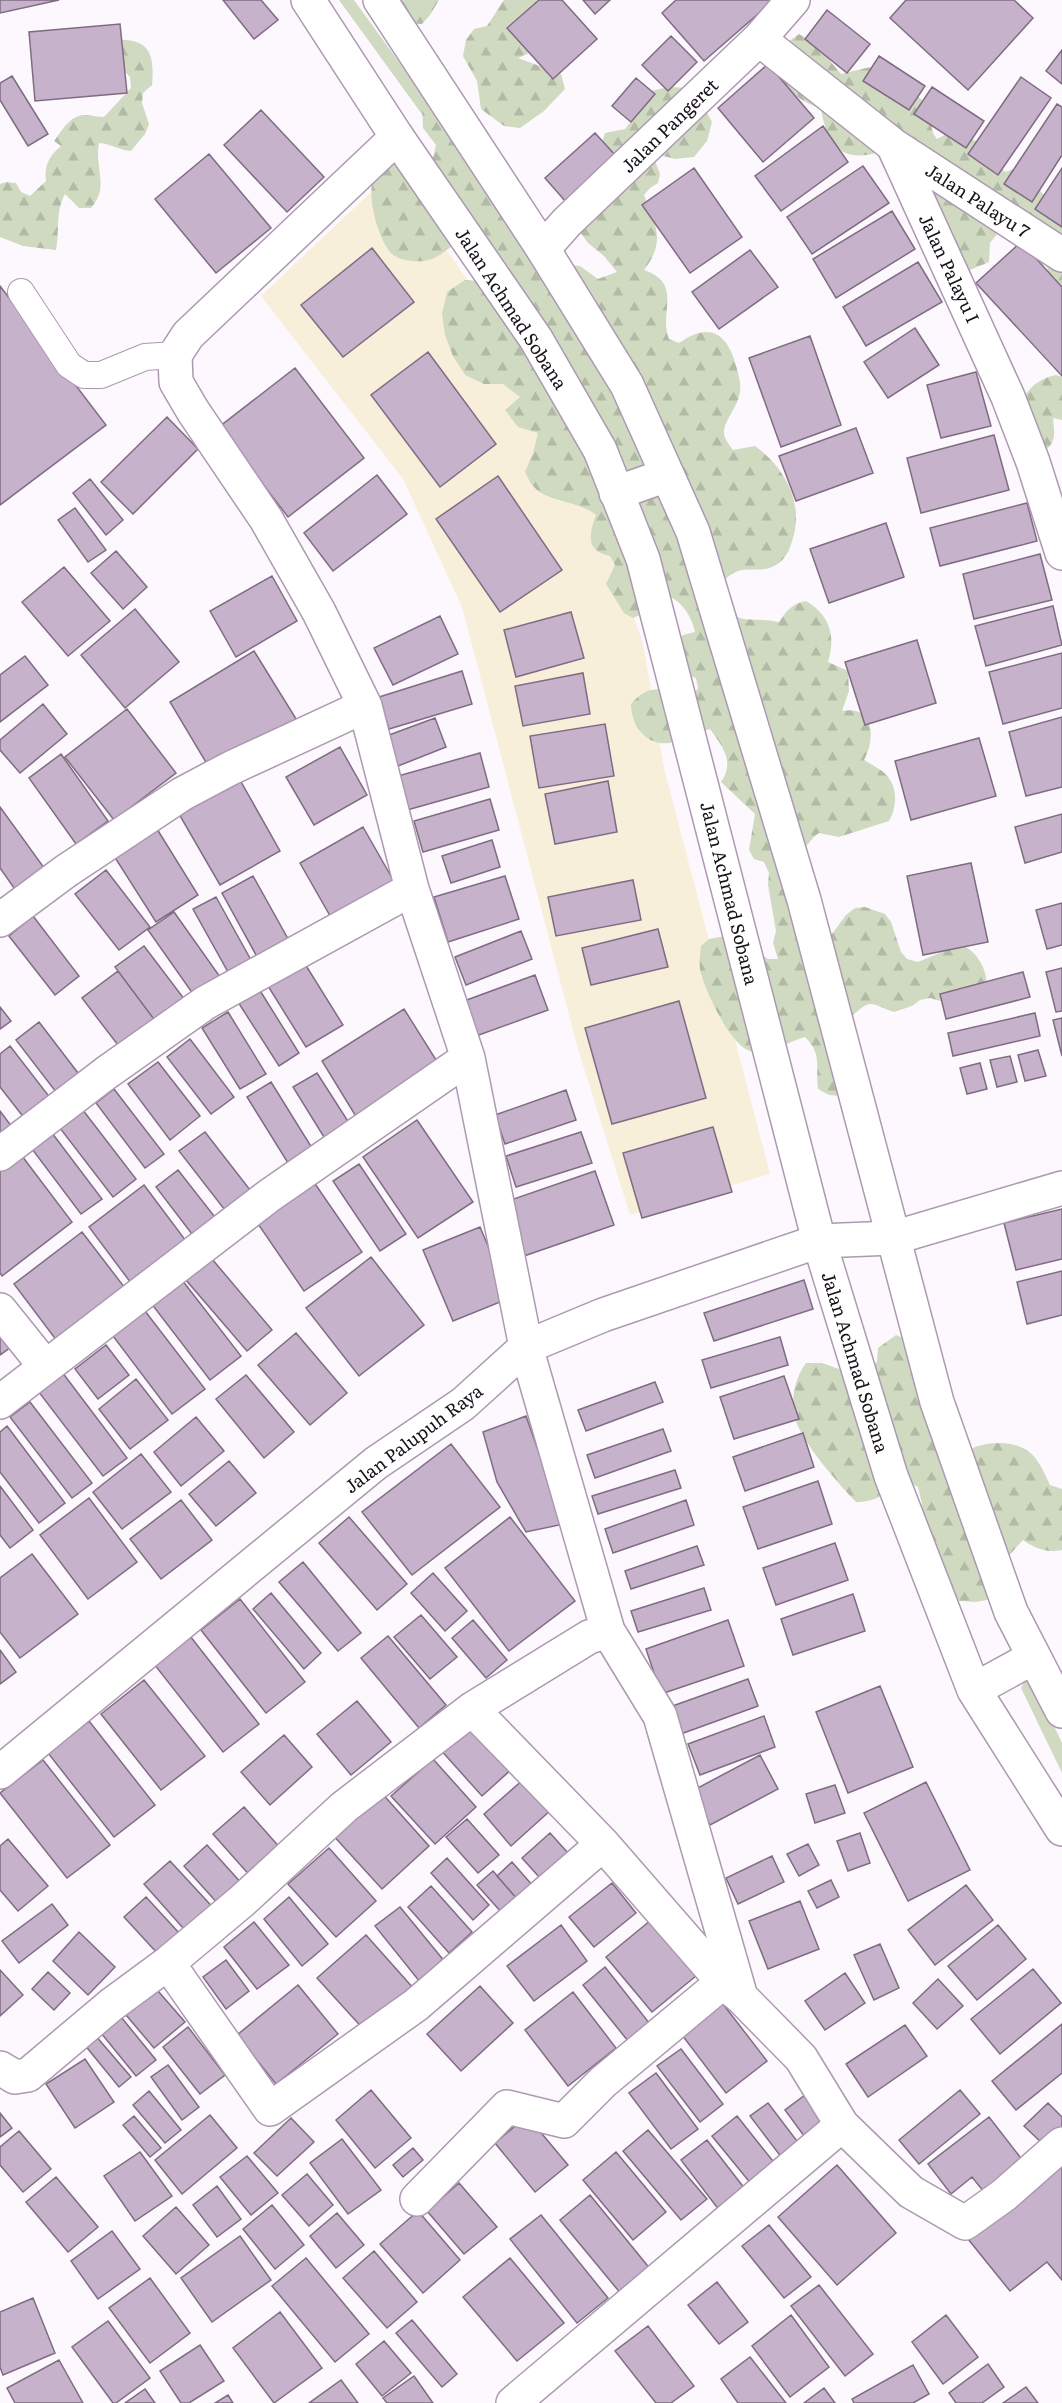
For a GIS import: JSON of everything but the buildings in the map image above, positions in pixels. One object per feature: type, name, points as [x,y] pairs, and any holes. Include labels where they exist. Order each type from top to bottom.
[{"type":"street","name":"Jalan Achmad Sobana","points":[[308,0],[397,137],[536,339],[600,450],[643,559],[819,1241],[891,1476],[974,1690],[1062,1829]]},
{"type":"street","points":[[380,0],[543,249],[627,385],[693,532],[801,889],[937,1402],[1011,1612],[1062,1711]]},
{"type":"street","name":"Jalan Pangeret","points":[[543,249],[567,222],[759,39],[793,0]]},
{"type":"street","name":"Jalan Palayu I","points":[[759,39],[893,145],[1008,397],[1033,462],[1062,553]]},
{"type":"street","points":[[397,137],[189,336],[175,355],[176,382],[266,519],[319,612],[365,705],[412,889],[468,1058],[526,1347],[608,1631],[660,1716],[732,1989]]},
{"type":"street","name":"Jalan Palayu 7","points":[[893,145],[1062,255]]},
{"type":"street","points":[[616,493],[666,475]]},
{"type":"street","points":[[0,920],[66,871],[182,794],[231,768],[365,705]]},
{"type":"street","points":[[0,1154],[106,1073],[205,1003],[412,889]]},
{"type":"street","points":[[0,1402],[270,1195],[468,1058]]},
{"type":"street","name":"Jalan Palupuh Raya","points":[[0,1772],[375,1463],[463,1404],[526,1347],[603,1315],[819,1241],[893,1238],[1062,1188]]},
{"type":"street","points":[[0,1310],[45,1366]]},
{"type":"street","points":[[0,2068],[15,2077],[28,2075],[111,2005],[168,1963],[242,1901],[344,1807],[472,1709],[589,1637],[608,1631]]},
{"type":"street","points":[[974,1690],[1034,1657]]},
{"type":"street","points":[[472,1709],[603,1844],[732,1989],[801,2058],[842,2125],[911,2192],[965,2223],[1004,2195],[1062,2144]]},
{"type":"street","points":[[168,1963],[270,2109],[416,2005],[603,1844]]},
{"type":"street","points":[[417,2199],[507,2108],[564,2121],[603,2082],[732,1989]]},
{"type":"street","points":[[513,2403],[842,2125]]},
{"type":"lane","points":[[21,292],[69,365],[84,375],[101,375],[145,357],[175,355]]},
{"type":"shaded area","points":[[388,176],[453,259],[507,337],[587,490],[643,643],[664,768],[770,1174],[630,1215],[578,1049],[462,607],[403,479],[261,296]]},
{"type":"green space","points":[[339,0],[354,0],[518,226],[509,234]]},
{"type":"green space","points":[[389,0],[439,0],[422,24],[406,23]]},
{"type":"green space","points":[[504,0],[560,0],[538,49],[518,58],[561,74],[565,89],[544,111],[520,128],[504,126],[481,109],[477,81],[463,56],[466,40],[474,29],[487,26]]},
{"type":"green space","points":[[799,34],[816,44],[841,74],[875,66],[905,86],[926,105],[937,139],[950,132],[962,138],[977,141],[1005,172],[1020,167],[1043,194],[1062,193],[1062,294],[1048,277],[1047,261],[1004,234],[997,234],[990,243],[989,262],[970,270],[957,264],[895,146],[866,155],[845,153],[837,147],[830,138],[821,109],[805,102],[794,93],[775,67],[781,47]]},
{"type":"green space","points":[[113,40],[134,41],[142,44],[150,55],[152,85],[143,93],[142,103],[149,124],[145,134],[131,151],[99,143],[98,161],[101,185],[97,200],[91,208],[79,208],[65,194],[59,214],[56,250],[23,246],[0,237],[0,184],[16,183],[21,192],[30,196],[46,181],[48,162],[61,146],[54,141],[66,125],[79,116],[104,117],[131,88],[130,77],[116,62]]},
{"type":"green space","points":[[668,87],[689,88],[702,104],[712,122],[707,141],[694,157],[675,159],[656,154],[653,156],[660,174],[658,183],[644,195],[655,225],[657,242],[651,260],[644,270],[656,276],[667,291],[666,329],[669,339],[679,343],[690,336],[709,332],[723,339],[733,357],[740,380],[739,397],[725,425],[725,438],[733,450],[755,446],[775,464],[789,486],[796,511],[793,538],[782,560],[769,568],[738,571],[725,580],[729,608],[740,618],[779,622],[790,608],[806,601],[821,613],[831,635],[828,662],[848,671],[849,691],[842,711],[853,710],[866,718],[871,733],[864,760],[887,776],[894,788],[894,808],[889,821],[839,837],[819,833],[799,852],[826,942],[846,915],[855,908],[865,907],[885,914],[891,922],[901,952],[907,959],[918,962],[961,944],[977,957],[987,981],[987,988],[951,1004],[930,998],[894,1012],[871,1004],[863,1007],[851,1017],[840,1096],[829,1095],[818,1089],[816,1055],[811,1043],[805,1037],[762,1052],[746,1050],[721,1018],[703,978],[700,966],[701,946],[709,939],[731,935],[768,959],[778,959],[773,943],[776,931],[768,885],[769,873],[764,862],[754,859],[749,850],[755,814],[721,782],[727,768],[727,761],[719,742],[710,729],[674,742],[653,741],[641,732],[632,712],[631,704],[645,692],[659,689],[692,697],[698,688],[696,678],[687,675],[677,644],[683,635],[695,632],[688,614],[675,599],[663,594],[642,614],[633,618],[624,613],[606,584],[615,565],[610,556],[596,550],[591,541],[596,515],[582,507],[540,492],[532,485],[525,472],[538,433],[518,427],[505,410],[520,397],[503,384],[484,384],[465,375],[453,356],[445,335],[442,314],[447,292],[465,280],[486,282],[467,235],[432,259],[406,260],[396,257],[387,247],[377,227],[374,214],[371,189],[377,171],[392,160],[431,166],[436,145],[423,128],[422,106],[443,108],[561,264],[580,266],[598,279],[617,272],[604,256],[588,243],[575,225],[605,133],[625,129],[638,113],[647,92]]},
{"type":"green space","points":[[1056,375],[1062,377],[1062,420],[1053,418],[1053,440],[1045,450],[1023,405],[1028,402],[1026,394],[1032,387],[1043,379]]},
{"type":"green space","points":[[896,1335],[910,1341],[966,1451],[993,1443],[1022,1447],[1036,1459],[1050,1485],[1062,1489],[1062,1550],[1041,1550],[1023,1540],[1002,1563],[991,1599],[976,1602],[945,1600],[912,1536],[922,1504],[918,1487],[905,1480],[877,1498],[856,1502],[815,1454],[797,1424],[793,1408],[794,1392],[798,1376],[806,1363],[822,1363],[850,1373],[864,1372],[877,1362],[878,1348]]},
{"type":"green space","points":[[1026,1678],[1033,1681],[1062,1743],[1062,1773],[1021,1688]]}]
